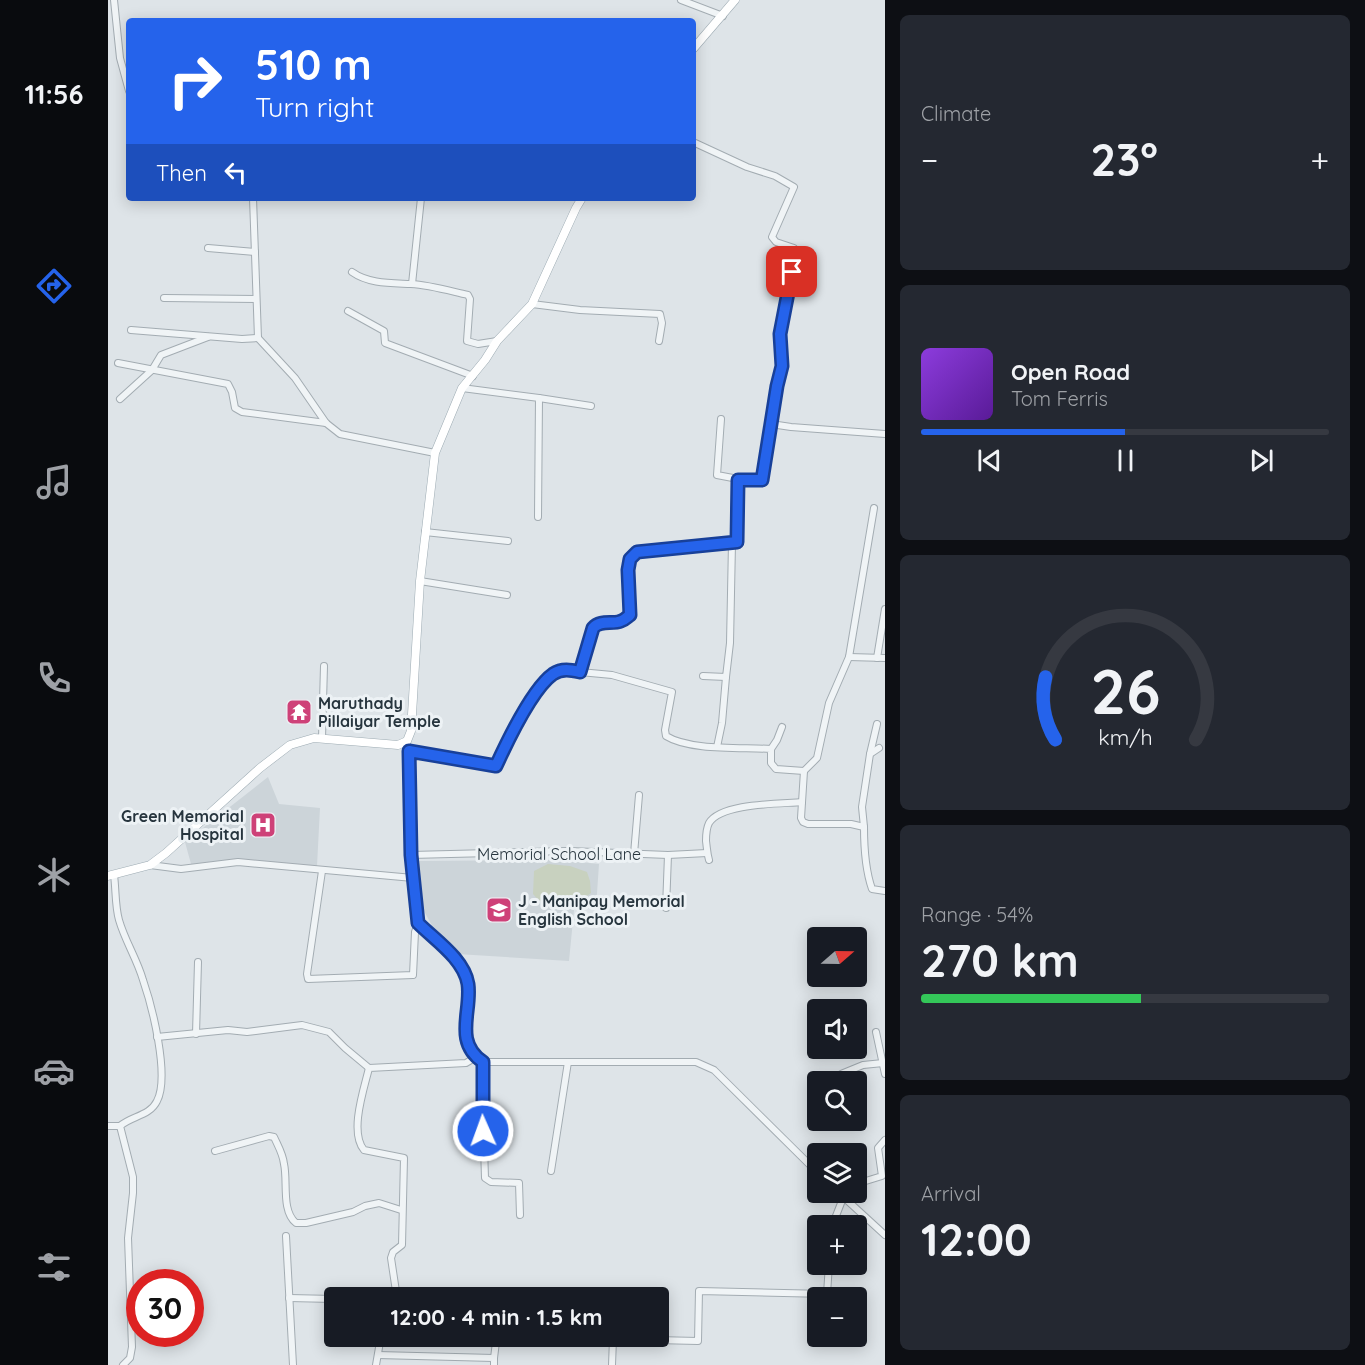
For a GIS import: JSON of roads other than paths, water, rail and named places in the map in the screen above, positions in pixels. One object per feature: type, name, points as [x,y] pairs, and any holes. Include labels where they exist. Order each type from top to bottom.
[{"type":"main road","points":[[696,47],[735,0]]},
{"type":"main road","points":[[111,875],[150,865],[260,768],[290,745],[314,738],[398,745],[407,741],[411,731],[420,581],[435,453],[462,388],[497,341],[532,304],[580,201]]},
{"type":"street","points":[[114,0],[120,58],[126,80]]},
{"type":"street","points":[[681,0],[723,16]]},
{"type":"street","points":[[696,143],[747,167],[775,176],[794,187],[772,237],[776,242],[794,248],[795,252],[780,334],[782,366],[762,480],[738,480],[717,475],[721,419]]},
{"type":"street","points":[[253,201],[258,338],[295,378],[326,423],[340,435],[435,453]]},
{"type":"street","points":[[412,284],[421,201]]},
{"type":"street","points":[[208,248],[255,252]]},
{"type":"street","points":[[352,272],[360,278],[396,284],[412,284],[468,295],[470,298],[467,341],[478,344],[497,341]]},
{"type":"street","points":[[164,298],[256,299]]},
{"type":"street","points":[[532,304],[580,310],[660,314],[662,322],[659,341]]},
{"type":"street","points":[[348,311],[384,331],[385,343],[473,376]]},
{"type":"street","points":[[131,330],[242,339],[258,338]]},
{"type":"street","points":[[120,399],[152,370],[160,355],[211,336]]},
{"type":"street","points":[[118,363],[228,384],[235,408],[242,412],[326,423]]},
{"type":"street","points":[[462,388],[591,406]]},
{"type":"street","points":[[538,517],[539,398]]},
{"type":"street","points":[[771,424],[791,428],[885,434]]},
{"type":"street","points":[[580,672],[596,624],[620,622],[630,615],[628,570],[630,559],[637,552],[737,542],[738,480]]},
{"type":"street","points":[[782,727],[771,749],[771,763],[774,768],[789,772],[804,771],[817,758],[829,703],[849,657],[874,507]]},
{"type":"street","points":[[425,532],[508,540]]},
{"type":"street","points":[[717,747],[722,723],[730,643],[732,543]]},
{"type":"street","points":[[420,581],[507,595]]},
{"type":"street","points":[[877,658],[885,609]]},
{"type":"street","points":[[849,657],[885,658]]},
{"type":"street","points":[[322,738],[324,666]]},
{"type":"street","points":[[409,751],[496,766],[534,696],[554,674],[567,669],[612,675],[672,692],[666,736],[682,742],[717,747],[771,749]]},
{"type":"street","points":[[703,676],[726,677]]},
{"type":"street","points":[[877,724],[862,807],[868,878],[872,889],[885,891]]},
{"type":"street","points":[[322,871],[308,979],[413,975],[415,932],[418,923],[411,855],[407,741]]},
{"type":"street","points":[[870,754],[879,748]]},
{"type":"street","points":[[804,771],[801,818],[803,822],[851,824],[864,827]]},
{"type":"street","points":[[634,854],[639,795]]},
{"type":"street","name":"Memorial School Lane","points":[[411,855],[569,851],[708,856],[706,829],[717,814],[733,809],[802,802]]},
{"type":"street","points":[[666,908],[668,855]]},
{"type":"street","points":[[150,865],[182,869],[238,862],[413,878]]},
{"type":"street","points":[[108,1126],[120,1126],[146,1113],[157,1101],[162,1071],[158,1037],[143,979],[120,923],[111,875]]},
{"type":"street","points":[[418,923],[459,963],[464,973],[468,984],[466,1025],[469,1047],[483,1062],[696,1062],[714,1070],[807,1162]]},
{"type":"street","points":[[196,1034],[198,962]]},
{"type":"street","points":[[158,1037],[228,1030],[247,1032],[303,1025],[329,1032],[369,1068],[466,1063],[476,1057]]},
{"type":"street","points":[[876,1032],[885,1074]]},
{"type":"street","points":[[483,1062],[485,1178],[491,1182],[519,1183],[520,1215]]},
{"type":"street","points":[[551,1172],[568,1062]]},
{"type":"street","points":[[848,1071],[863,1065],[883,1064]]},
{"type":"street","points":[[369,1068],[357,1119],[360,1145],[364,1150],[404,1158],[401,1210],[402,1245],[393,1252],[391,1258],[395,1287]]},
{"type":"street","points":[[120,1126],[133,1177],[128,1249],[132,1347],[127,1364]]},
{"type":"street","points":[[215,1151],[269,1136],[274,1137],[284,1160],[287,1178],[287,1207],[290,1218],[296,1223],[306,1223],[353,1212],[379,1203],[401,1210]]},
{"type":"street","points":[[867,1181],[882,1176],[878,1148],[885,1140]]},
{"type":"street","points":[[849,1203],[885,1235]]},
{"type":"street","points":[[286,1236],[293,1365]]},
{"type":"street","points":[[612,1365],[613,1339],[698,1341],[699,1291],[827,1293],[828,1275]]},
{"type":"street","points":[[289,1298],[324,1299]]},
{"type":"street","points":[[376,1365],[379,1347]]},
{"type":"street","points":[[378,1355],[494,1362],[496,1347]]},
{"type":"place","name":"Maruthady Pillaiyar Temple","points":[[299,712]]},
{"type":"place","name":"Green Memorial Hospital","points":[[263,825]]},
{"type":"place","name":"J - Manipay Memorial English School","points":[[499,910]]}]
